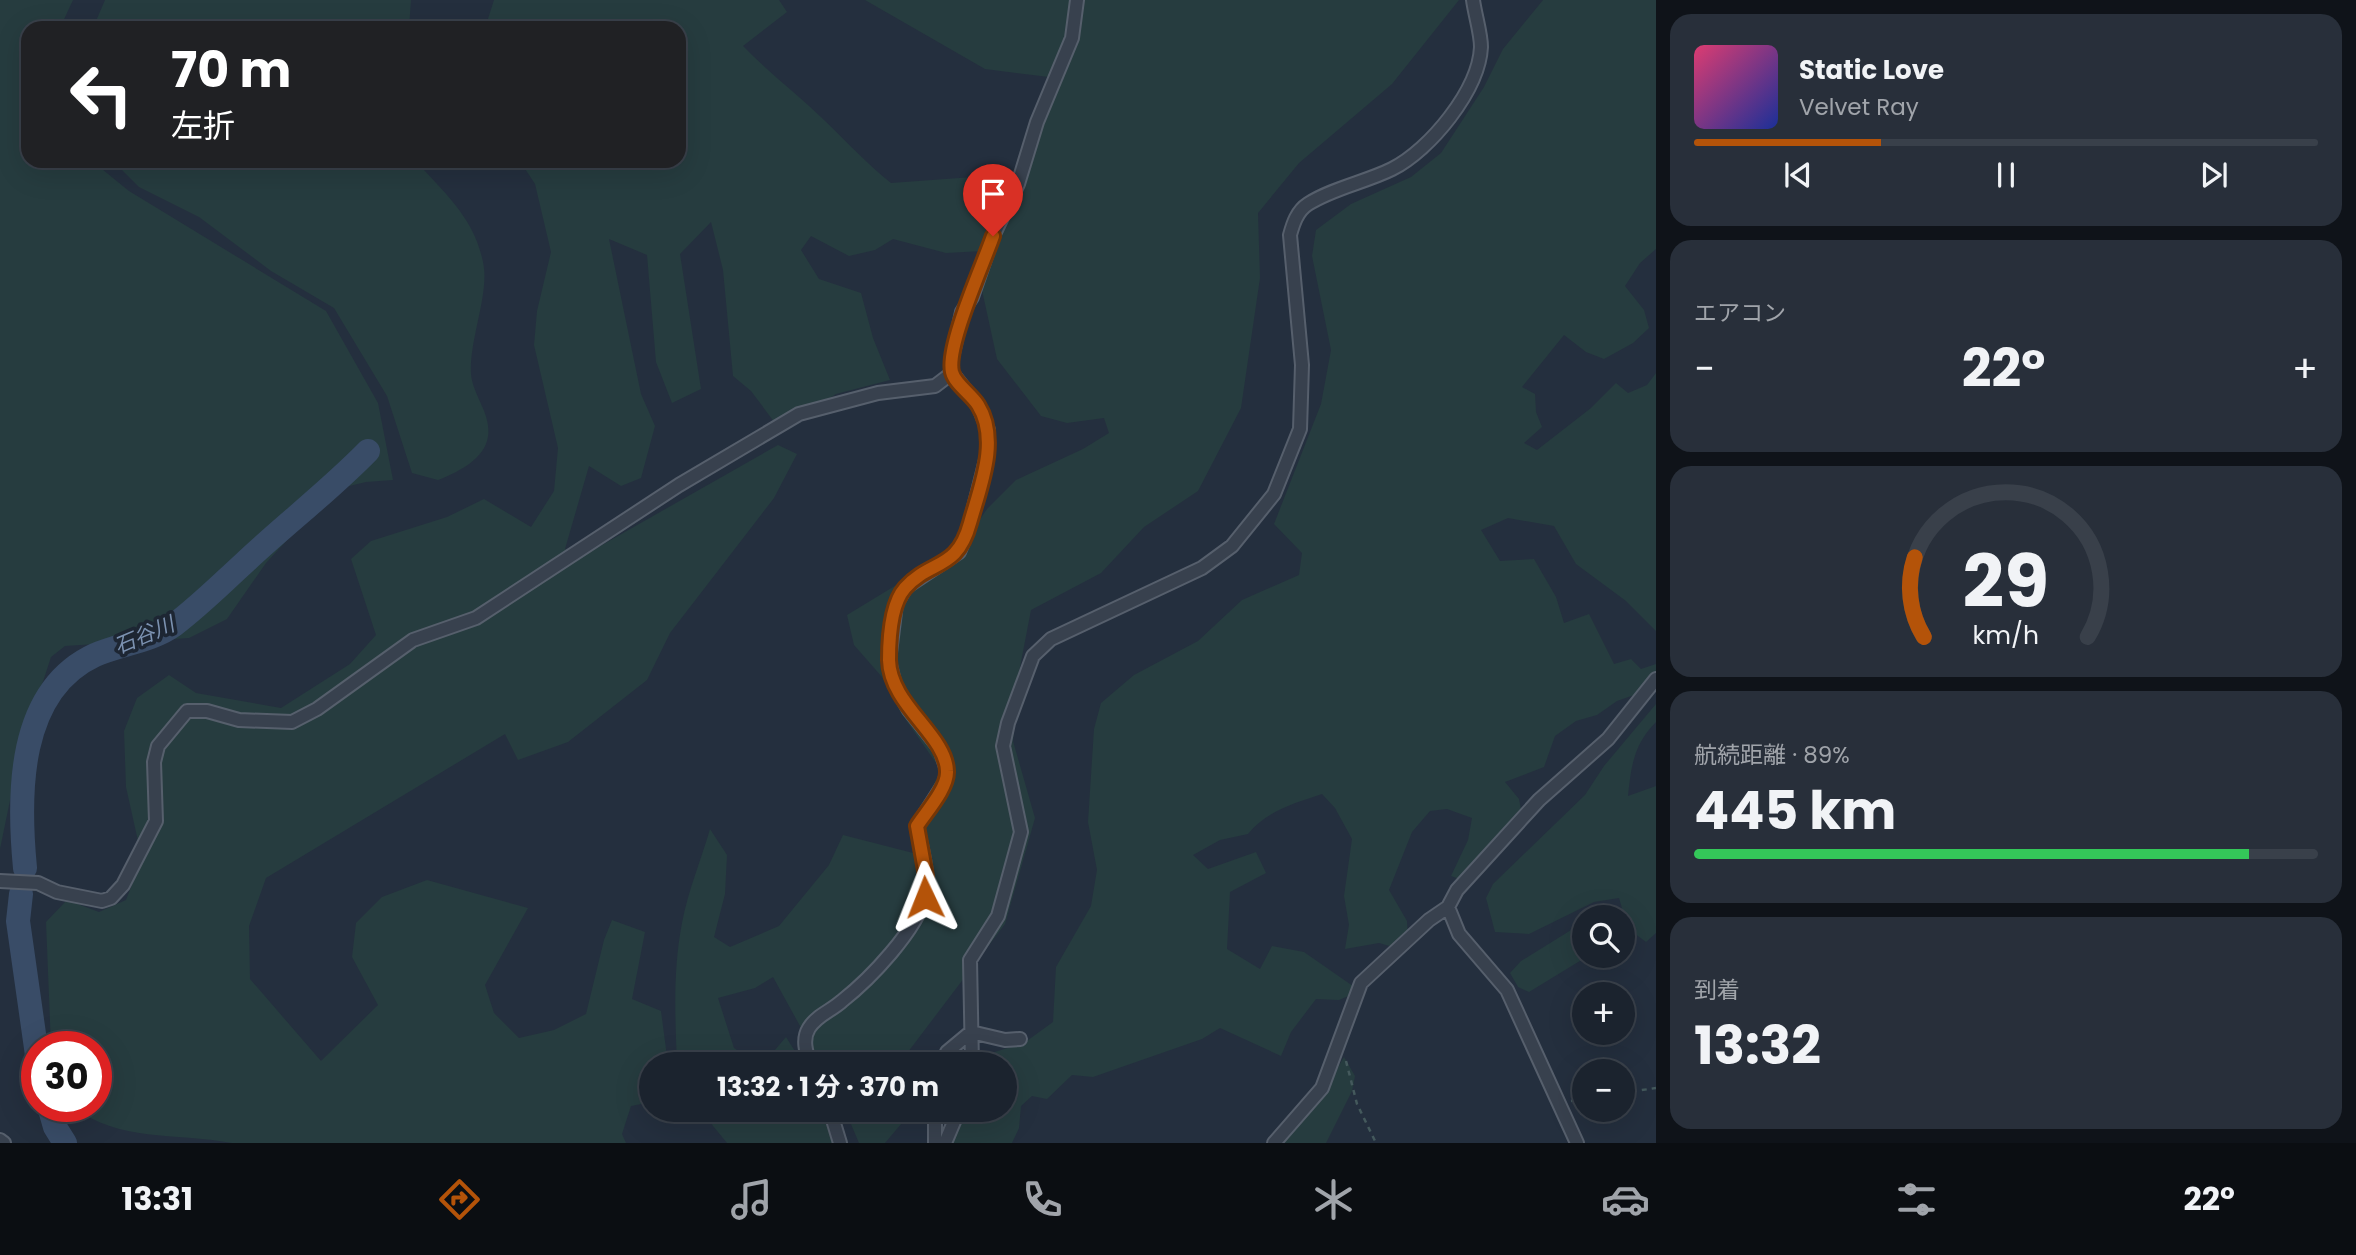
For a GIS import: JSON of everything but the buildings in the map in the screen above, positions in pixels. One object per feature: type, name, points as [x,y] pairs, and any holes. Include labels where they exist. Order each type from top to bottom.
[{"type":"street","points":[[805,1052],[807,1030],[817,1018],[842,1001],[889,954],[908,929],[925,897],[926,876],[917,826],[945,782],[947,771],[940,749],[909,709],[895,685],[889,661],[896,604],[906,587],[959,552],[969,527],[988,452],[988,430],[979,407],[952,373],[952,358],[962,312],[972,297],[993,236],[1018,184],[1037,122],[1072,38],[1077,0]]},
{"type":"street","points":[[972,1052],[970,960],[998,916],[1021,832],[1003,746],[1008,723],[1033,656],[1051,639],[1202,568],[1231,546],[1274,494],[1300,429],[1302,365],[1290,235],[1295,219],[1307,204],[1395,167],[1422,146],[1459,105],[1474,82],[1481,47],[1473,0]]},
{"type":"street","points":[[0,881],[38,883],[57,892],[102,901],[111,898],[123,885],[156,821],[154,762],[158,746],[187,711],[207,711],[239,720],[292,722],[317,709],[413,640],[476,618],[679,485],[799,414],[878,393],[935,386],[952,373]]},
{"type":"street","points":[[1274,1143],[1322,1088],[1361,983],[1429,920],[1448,907],[1457,890],[1539,800],[1608,739],[1656,679]]},
{"type":"street","points":[[1448,907],[1459,934],[1507,990],[1577,1143]]},
{"type":"street","points":[[971,1032],[1004,1040],[1020,1039]]},
{"type":"street","points":[[947,1052],[971,1032]]},
{"type":"street","points":[[834,1122],[840,1143]]},
{"type":"street","points":[[934,1143],[935,1122]]},
{"type":"street","points":[[945,1143],[954,1122]]},
{"type":"path","points":[[1340,1042],[1357,1104],[1376,1143]]},
{"type":"path","points":[[1635,1091],[1656,1088]]},
{"type":"green space","points":[[0,0],[73,0],[63,21],[21,21],[21,168],[101,168],[129,191],[326,311],[378,403],[393,480],[366,482],[341,488],[323,501],[266,563],[227,619],[189,638],[65,646],[51,657],[20,752],[0,849]]},
{"type":"green space","points":[[105,0],[411,0],[410,21],[96,21]]},
{"type":"green space","points":[[494,0],[779,0],[787,12],[743,46],[891,183],[973,177],[1016,179],[1036,110],[1049,77],[985,69],[865,0],[1459,0],[1392,84],[1299,163],[1258,213],[1260,278],[1241,408],[1198,491],[1144,527],[1101,573],[1031,610],[1020,667],[1013,741],[1035,818],[1005,924],[908,1052],[814,1052],[773,977],[755,988],[718,998],[734,1048],[740,1052],[677,1052],[677,958],[691,887],[710,829],[727,855],[725,894],[714,937],[730,947],[779,926],[829,865],[843,835],[917,854],[914,824],[941,770],[901,713],[882,677],[854,645],[847,615],[962,545],[987,509],[1016,480],[1083,449],[1109,433],[1104,418],[1067,423],[1041,416],[997,359],[980,281],[983,251],[946,253],[893,239],[875,250],[849,256],[811,236],[801,250],[819,279],[861,293],[873,338],[890,380],[836,394],[781,431],[751,391],[733,376],[723,270],[711,222],[680,254],[701,389],[672,403],[656,362],[647,255],[609,239],[641,394],[655,426],[641,478],[621,486],[589,466],[565,549],[581,557],[778,445],[797,454],[774,498],[670,633],[647,680],[568,742],[518,760],[505,734],[266,878],[249,926],[250,979],[321,1061],[378,1005],[352,957],[356,923],[382,897],[427,880],[528,908],[485,985],[494,1013],[519,1038],[554,1030],[586,1014],[604,940],[612,920],[645,932],[632,999],[661,1011],[666,1052],[639,1052],[639,1104],[631,1106],[622,1134],[626,1143],[232,1143],[128,1131],[100,1122],[112,1122],[112,1031],[50,1031],[46,922],[67,900],[99,912],[126,900],[142,859],[126,787],[124,731],[137,698],[169,675],[196,693],[281,708],[350,664],[376,635],[351,559],[371,541],[447,517],[484,499],[531,527],[554,491],[558,448],[534,345],[537,311],[551,252],[535,184],[525,168],[686,168],[686,21],[487,21]]},
{"type":"green space","points":[[1543,0],[1656,0],[1656,249],[1640,263],[1625,286],[1644,310],[1649,328],[1633,343],[1604,359],[1586,352],[1564,335],[1522,387],[1535,394],[1536,412],[1542,427],[1524,443],[1537,450],[1591,408],[1616,383],[1628,393],[1647,385],[1656,373],[1656,631],[1626,601],[1576,564],[1554,526],[1508,518],[1481,530],[1500,561],[1534,559],[1556,597],[1564,623],[1589,614],[1614,664],[1631,659],[1641,669],[1656,664],[1656,673],[1637,694],[1617,701],[1597,715],[1576,721],[1555,736],[1544,767],[1505,782],[1519,799],[1522,815],[1465,881],[1451,876],[1468,840],[1472,818],[1447,809],[1430,811],[1412,832],[1389,890],[1407,921],[1408,940],[1400,949],[1379,943],[1345,949],[1349,925],[1344,896],[1352,839],[1335,808],[1322,794],[1272,814],[1248,834],[1220,840],[1193,855],[1208,869],[1256,852],[1266,873],[1230,892],[1227,949],[1260,969],[1272,946],[1304,952],[1360,991],[1339,1000],[1316,999],[1291,1032],[1281,1056],[1220,1028],[1202,1039],[1093,1077],[1072,1075],[1047,1099],[1032,1096],[1021,1106],[1019,1128],[1012,1143],[953,1143],[953,1122],[1017,1122],[1017,1052],[995,1052],[1024,1043],[1053,1022],[1056,967],[1091,906],[1097,870],[1088,822],[1094,729],[1101,703],[1134,675],[1198,641],[1242,600],[1299,575],[1302,553],[1274,524],[1321,404],[1331,350],[1312,256],[1316,230],[1351,204],[1411,177],[1441,153],[1484,87],[1503,49]]},
{"type":"green space","points":[[120,168],[422,168],[465,219],[479,246],[483,262],[484,288],[471,360],[473,382],[488,423],[487,441],[479,455],[460,470],[438,480],[412,473],[387,396],[334,308],[271,271],[199,217],[139,187]]},
{"type":"green space","points":[[1656,704],[1656,722],[1638,747],[1628,796],[1656,786],[1656,933],[1646,942],[1635,934],[1635,905],[1621,905],[1619,898],[1588,905],[1572,905],[1572,913],[1529,934],[1495,932],[1486,898],[1493,884],[1585,795],[1604,766]]},
{"type":"green space","points":[[1572,929],[1572,966],[1529,992],[1518,987],[1510,973],[1521,961]]},
{"type":"green space","points":[[786,1037],[795,1052],[773,1052]]},
{"type":"green space","points":[[1344,1057],[1355,1076],[1352,1091],[1326,1143],[1277,1143],[1327,1086]]},
{"type":"green space","points":[[710,1122],[836,1122],[847,1143],[727,1143]]},
{"type":"green space","points":[[850,1122],[903,1122],[885,1143],[859,1143]]},
{"type":"waterway","name":"石谷川","points":[[25,868],[22,809],[28,748],[37,719],[50,693],[69,671],[95,655],[146,639],[174,625],[368,451]]},
{"type":"waterway","name":"石谷川","points":[[21,894],[18,921],[34,1031]]},
{"type":"waterway","name":"石谷川","points":[[54,1122],[65,1143]]},
{"type":"route","points":[[925,897],[926,876],[917,826],[945,782],[947,771],[940,749],[909,709],[895,685],[889,661],[896,604],[906,587],[959,552],[969,527],[988,452],[988,430],[979,407],[952,373],[952,358],[962,312],[972,297],[993,236]]}]
